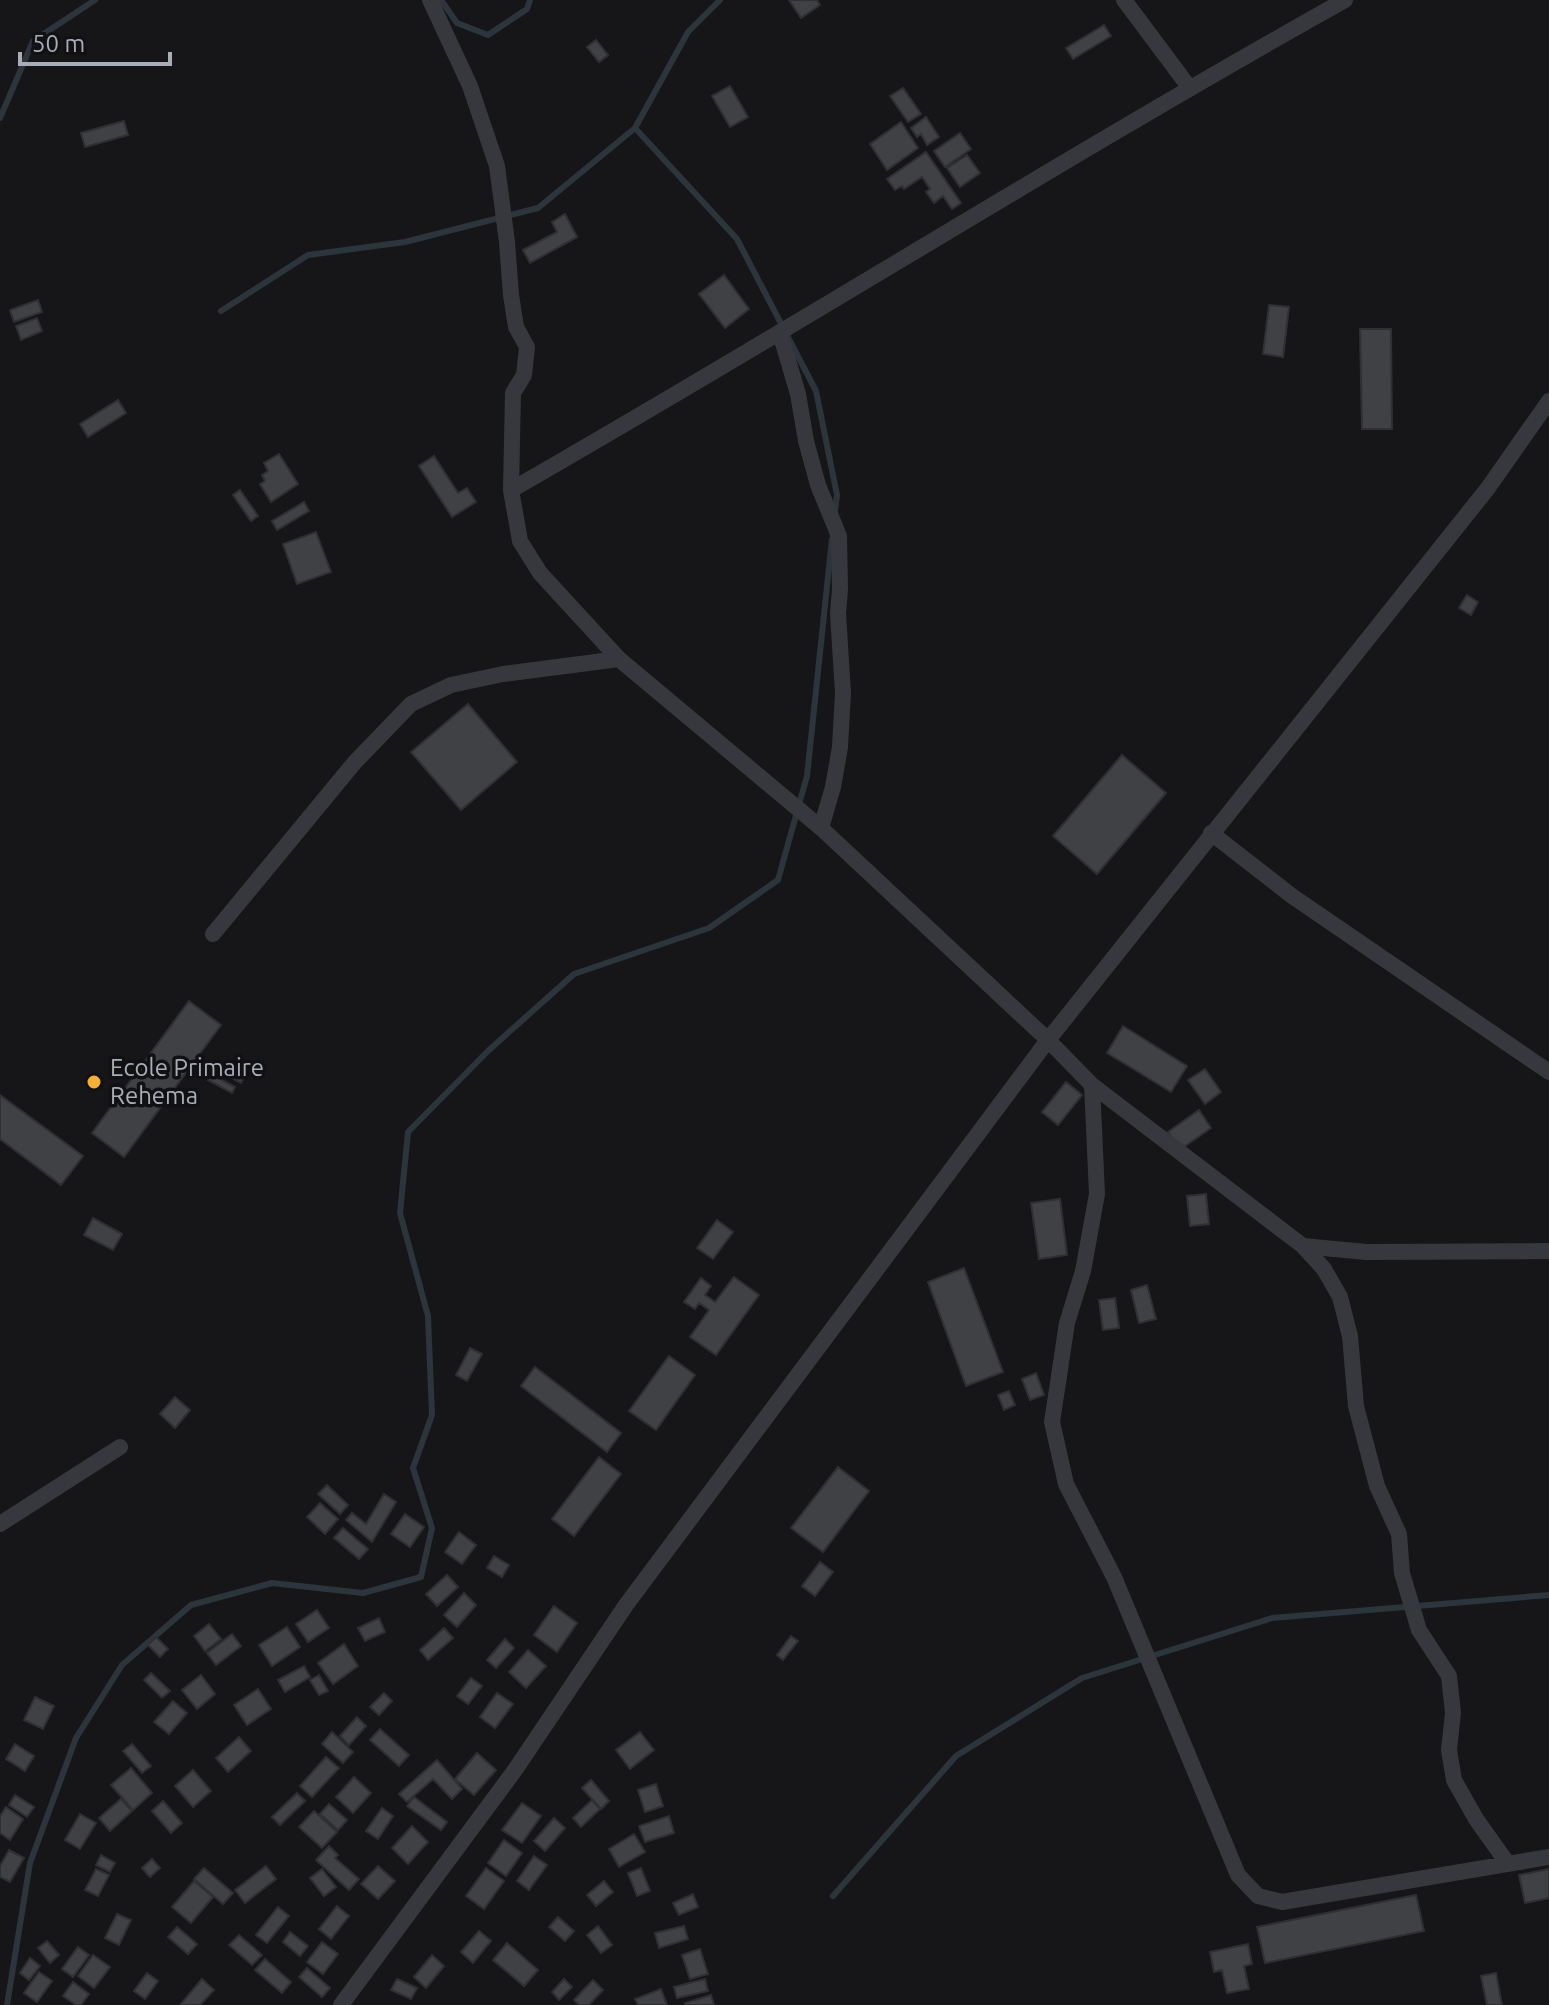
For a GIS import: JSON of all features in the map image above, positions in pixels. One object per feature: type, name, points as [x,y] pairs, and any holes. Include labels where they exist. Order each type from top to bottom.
[{"type":"street","points":[[430,0],[470,86],[497,166],[516,327],[527,347],[524,375],[513,393],[511,490],[520,541],[540,573],[619,659],[821,828],[1092,1085],[1303,1246],[1324,1269],[1340,1297],[1350,1336],[1356,1406],[1377,1486],[1399,1534],[1402,1573],[1419,1630],[1449,1676],[1453,1713],[1449,1750],[1454,1780],[1476,1819],[1508,1864]]},
{"type":"street","points":[[1124,0],[1189,87]]},
{"type":"street","points":[[511,490],[780,333],[1189,87],[1345,0]]},
{"type":"street","points":[[780,333],[798,394],[818,485],[839,536],[838,613],[843,693],[840,747],[821,828]]},
{"type":"street","points":[[341,2005],[515,1770],[626,1605],[1048,1040],[1488,488],[1549,401]]},
{"type":"street","points":[[213,934],[355,762],[411,704],[464,682],[619,659]]},
{"type":"street","points":[[1211,833],[1292,896],[1549,1072]]},
{"type":"street","points":[[1092,1085],[1097,1194],[1083,1271],[1067,1323],[1052,1422],[1066,1484],[1114,1577],[1238,1875],[1258,1896],[1282,1902],[1549,1857]]},
{"type":"street","points":[[1303,1246],[1366,1252],[1549,1251]]},
{"type":"street","points":[[0,1524],[120,1447]]},
{"type":"building","points":[[789,0],[817,0],[820,5],[801,18]]},
{"type":"building","points":[[1104,25],[1111,36],[1073,59],[1066,48]]},
{"type":"building","points":[[596,40],[608,55],[599,62],[587,47]]},
{"type":"building","points":[[730,86],[748,117],[730,127],[712,96]]},
{"type":"building","points":[[903,88],[921,114],[908,122],[890,96]]},
{"type":"building","points":[[926,117],[939,137],[927,145],[921,134],[917,137],[911,128]]},
{"type":"building","points":[[124,121],[128,135],[85,147],[81,133]]},
{"type":"building","points":[[901,122],[918,148],[887,170],[870,144]]},
{"type":"building","points":[[960,133],[971,149],[945,167],[934,151]]},
{"type":"building","points":[[926,152],[961,203],[952,209],[943,196],[934,203],[926,192],[930,189],[922,177],[904,189],[902,186],[895,190],[887,179]]},
{"type":"building","points":[[967,155],[980,173],[960,187],[947,168]]},
{"type":"building","points":[[565,214],[577,237],[530,263],[523,250],[557,232],[552,222]]},
{"type":"building","points":[[724,275],[749,309],[725,328],[699,294]]},
{"type":"building","points":[[38,300],[42,312],[14,322],[10,310]]},
{"type":"building","points":[[1269,305],[1289,307],[1283,357],[1263,354]]},
{"type":"building","points":[[37,318],[42,331],[21,340],[16,326]]},
{"type":"building","points":[[1360,329],[1391,329],[1392,429],[1362,429]]},
{"type":"building","points":[[118,400],[126,413],[88,437],[80,424]]},
{"type":"building","points":[[279,454],[298,484],[271,502],[260,484],[265,481],[262,475],[268,471],[264,463]]},
{"type":"building","points":[[434,456],[458,493],[467,488],[476,502],[452,517],[419,466]]},
{"type":"building","points":[[240,490],[258,516],[251,521],[233,495]]},
{"type":"building","points":[[304,502],[309,511],[277,530],[272,521]]},
{"type":"building","points":[[316,532],[331,572],[297,584],[283,544]]},
{"type":"building","points":[[1467,595],[1478,602],[1471,615],[1459,608]]},
{"type":"building","points":[[468,704],[517,762],[461,810],[411,752]]},
{"type":"building","points":[[1122,755],[1166,793],[1097,874],[1053,836]]},
{"type":"building","points":[[189,1001],[221,1025],[124,1157],[92,1133]]},
{"type":"building","points":[[1123,1026],[1187,1066],[1171,1092],[1107,1053]]},
{"type":"building","points":[[220,1064],[244,1077],[241,1083],[217,1070]]},
{"type":"building","points":[[1205,1069],[1221,1092],[1205,1104],[1188,1080]]},
{"type":"building","points":[[211,1074],[235,1087],[232,1093],[208,1080]]},
{"type":"building","points":[[1066,1082],[1082,1095],[1058,1125],[1042,1112]]},
{"type":"building","points":[[0,1095],[83,1156],[61,1185],[0,1139]]},
{"type":"building","points":[[1199,1110],[1211,1128],[1181,1149],[1168,1132]]},
{"type":"building","points":[[1206,1194],[1209,1224],[1190,1226],[1187,1196]]},
{"type":"building","points":[[1060,1199],[1067,1255],[1039,1259],[1031,1203]]},
{"type":"building","points":[[93,1218],[122,1234],[113,1250],[84,1235]]},
{"type":"building","points":[[717,1220],[733,1232],[713,1259],[697,1248]]},
{"type":"building","points":[[964,1268],[1003,1372],[966,1386],[928,1282]]},
{"type":"building","points":[[734,1277],[759,1295],[716,1355],[690,1337],[709,1310],[699,1303],[695,1309],[684,1302],[701,1278],[711,1286],[705,1295],[715,1302]]},
{"type":"building","points":[[1147,1285],[1156,1319],[1139,1323],[1131,1290]]},
{"type":"building","points":[[1115,1298],[1119,1328],[1103,1330],[1099,1300]]},
{"type":"building","points":[[470,1348],[482,1354],[467,1381],[456,1375]]},
{"type":"building","points":[[669,1356],[695,1375],[656,1430],[629,1411]]},
{"type":"building","points":[[535,1367],[621,1433],[607,1452],[521,1386]]},
{"type":"building","points":[[1036,1373],[1044,1395],[1030,1400],[1022,1379]]},
{"type":"building","points":[[1009,1391],[1015,1405],[1004,1410],[998,1395]]},
{"type":"building","points":[[175,1397],[190,1410],[175,1428],[160,1414]]},
{"type":"building","points":[[599,1457],[621,1474],[574,1536],[552,1519]]},
{"type":"building","points":[[838,1467],[869,1491],[823,1552],[791,1528]]},
{"type":"building","points":[[327,1485],[348,1505],[340,1514],[318,1494]]},
{"type":"building","points":[[384,1494],[396,1502],[372,1542],[346,1520],[352,1513],[366,1524]]},
{"type":"building","points":[[320,1503],[338,1519],[325,1534],[307,1517]]},
{"type":"building","points":[[405,1514],[424,1527],[410,1547],[391,1534]]},
{"type":"building","points":[[343,1528],[368,1549],[359,1559],[334,1538]]},
{"type":"building","points":[[459,1532],[476,1545],[462,1564],[445,1552]]},
{"type":"building","points":[[494,1556],[509,1565],[502,1577],[487,1568]]},
{"type":"building","points":[[820,1562],[833,1572],[815,1596],[802,1586]]},
{"type":"building","points":[[447,1575],[458,1587],[437,1606],[426,1594]]},
{"type":"building","points":[[464,1593],[476,1605],[457,1627],[444,1615]]},
{"type":"building","points":[[554,1606],[577,1623],[557,1652],[534,1635]]},
{"type":"building","points":[[317,1610],[329,1628],[308,1642],[296,1624]]},
{"type":"building","points":[[379,1618],[385,1632],[365,1641],[358,1628]]},
{"type":"building","points":[[209,1624],[221,1639],[205,1651],[194,1636]]},
{"type":"building","points":[[287,1627],[300,1647],[272,1666],[259,1645]]},
{"type":"building","points":[[444,1628],[453,1638],[428,1660],[420,1650]]},
{"type":"building","points":[[232,1634],[241,1646],[216,1665],[207,1653]]},
{"type":"building","points":[[791,1636],[798,1641],[783,1660],[777,1655]]},
{"type":"building","points":[[156,1637],[168,1649],[160,1657],[148,1645]]},
{"type":"building","points":[[505,1639],[514,1648],[496,1668],[487,1660]]},
{"type":"building","points":[[344,1644],[358,1666],[333,1684],[318,1663]]},
{"type":"building","points":[[528,1650],[546,1666],[526,1688],[509,1672]]},
{"type":"building","points":[[304,1666],[310,1677],[285,1692],[278,1680]]},
{"type":"building","points":[[151,1673],[170,1691],[162,1698],[144,1680]]},
{"type":"building","points":[[201,1675],[215,1694],[197,1709],[182,1690]]},
{"type":"building","points":[[319,1675],[328,1691],[319,1695],[310,1680]]},
{"type":"building","points":[[471,1678],[482,1686],[468,1704],[457,1696]]},
{"type":"building","points":[[258,1689],[271,1709],[247,1725],[234,1705]]},
{"type":"building","points":[[384,1693],[392,1701],[379,1715],[370,1707]]},
{"type":"building","points":[[497,1693],[513,1704],[495,1728],[480,1717]]},
{"type":"building","points":[[35,1697],[54,1706],[43,1729],[24,1720]]},
{"type":"building","points":[[173,1701],[187,1713],[169,1734],[154,1722]]},
{"type":"building","points":[[357,1717],[366,1726],[349,1745],[340,1736]]},
{"type":"building","points":[[380,1729],[409,1755],[399,1766],[370,1740]]},
{"type":"building","points":[[332,1732],[353,1752],[343,1763],[322,1744]]},
{"type":"building","points":[[640,1732],[654,1750],[630,1769],[616,1750]]},
{"type":"building","points":[[239,1737],[251,1751],[228,1772],[216,1758]]},
{"type":"building","points":[[15,1744],[34,1756],[25,1771],[6,1759]]},
{"type":"building","points":[[132,1744],[151,1766],[142,1773],[123,1751]]},
{"type":"building","points":[[477,1753],[496,1770],[474,1795],[455,1779]]},
{"type":"building","points":[[326,1757],[339,1768],[312,1797],[300,1786]]},
{"type":"building","points":[[437,1760],[462,1789],[452,1799],[433,1779],[407,1802],[399,1794]]},
{"type":"building","points":[[131,1768],[152,1793],[133,1810],[111,1785]]},
{"type":"building","points":[[193,1770],[211,1791],[193,1807],[175,1786]]},
{"type":"building","points":[[354,1777],[371,1793],[353,1813],[336,1797]]},
{"type":"building","points":[[591,1780],[609,1801],[601,1809],[582,1788]]},
{"type":"building","points":[[656,1784],[663,1806],[645,1812],[638,1790]]},
{"type":"building","points":[[297,1793],[305,1801],[280,1825],[272,1817]]},
{"type":"building","points":[[15,1795],[34,1807],[27,1817],[9,1805]]},
{"type":"building","points":[[414,1797],[447,1822],[441,1830],[407,1806]]},
{"type":"building","points":[[121,1799],[132,1811],[110,1831],[99,1818]]},
{"type":"building","points":[[592,1800],[600,1809],[581,1827],[573,1818]]},
{"type":"building","points":[[163,1801],[182,1823],[171,1833],[152,1811]]},
{"type":"building","points":[[522,1803],[541,1816],[522,1843],[502,1830]]},
{"type":"building","points":[[329,1804],[347,1820],[338,1830],[320,1814]]},
{"type":"building","points":[[6,1807],[23,1819],[10,1840],[0,1833],[0,1816]]},
{"type":"building","points":[[382,1808],[393,1816],[378,1839],[366,1831]]},
{"type":"building","points":[[314,1811],[337,1832],[322,1848],[299,1827]]},
{"type":"building","points":[[80,1814],[96,1823],[80,1849],[65,1840]]},
{"type":"building","points":[[669,1816],[674,1833],[645,1842],[639,1826]]},
{"type":"building","points":[[554,1818],[565,1828],[545,1851],[534,1841]]},
{"type":"building","points":[[412,1826],[428,1842],[408,1864],[392,1848]]},
{"type":"building","points":[[634,1834],[645,1852],[619,1867],[609,1849]]},
{"type":"building","points":[[504,1840],[522,1853],[506,1876],[488,1863]]},
{"type":"building","points":[[329,1846],[338,1855],[335,1858],[359,1879],[349,1890],[316,1860]]},
{"type":"building","points":[[9,1850],[24,1858],[10,1882],[0,1877],[0,1866]]},
{"type":"building","points":[[101,1855],[115,1863],[110,1872],[96,1865]]},
{"type":"building","points":[[534,1856],[547,1865],[529,1890],[517,1881]]},
{"type":"building","points":[[152,1859],[160,1868],[150,1877],[142,1868]]},
{"type":"building","points":[[266,1866],[276,1879],[245,1903],[235,1890]]},
{"type":"building","points":[[378,1866],[395,1881],[378,1899],[361,1884]]},
{"type":"building","points":[[204,1868],[233,1893],[223,1904],[194,1879]]},
{"type":"building","points":[[486,1868],[504,1881],[484,1909],[466,1896]]},
{"type":"building","points":[[641,1868],[650,1891],[637,1896],[628,1873]]},
{"type":"building","points":[[96,1869],[109,1875],[98,1896],[85,1890]]},
{"type":"building","points":[[322,1869],[336,1887],[324,1896],[310,1878]]},
{"type":"building","points":[[1549,1869],[1549,1898],[1525,1903],[1519,1875]]},
{"type":"building","points":[[194,1881],[213,1897],[191,1923],[172,1907]]},
{"type":"building","points":[[604,1881],[613,1892],[596,1906],[587,1895]]},
{"type":"building","points":[[693,1894],[698,1907],[679,1915],[673,1903]]},
{"type":"building","points":[[1416,1895],[1424,1931],[1265,1963],[1257,1927]]},
{"type":"building","points":[[337,1906],[349,1916],[331,1939],[319,1929]]},
{"type":"building","points":[[278,1907],[289,1916],[267,1943],[256,1935]]},
{"type":"building","points":[[117,1914],[131,1920],[119,1945],[105,1938]]},
{"type":"building","points":[[558,1917],[574,1931],[565,1941],[549,1927]]},
{"type":"building","points":[[598,1926],[612,1945],[601,1953],[587,1935]]},
{"type":"building","points":[[684,1926],[688,1939],[659,1948],[655,1933]]},
{"type":"building","points":[[177,1927],[197,1944],[188,1954],[168,1937]]},
{"type":"building","points":[[479,1931],[491,1941],[473,1963],[461,1952]]},
{"type":"building","points":[[290,1932],[308,1946],[300,1956],[283,1942]]},
{"type":"building","points":[[239,1935],[262,1955],[252,1965],[229,1945]]},
{"type":"building","points":[[47,1941],[59,1955],[50,1963],[38,1948]]},
{"type":"building","points":[[322,1942],[338,1954],[323,1974],[307,1962]]},
{"type":"building","points":[[507,1943],[538,1970],[524,1986],[493,1960]]},
{"type":"building","points":[[1248,1944],[1252,1964],[1244,1966],[1249,1989],[1227,1993],[1222,1970],[1214,1972],[1210,1952]]},
{"type":"building","points":[[78,1947],[89,1955],[73,1977],[62,1969]]},
{"type":"building","points":[[700,1949],[708,1974],[690,1979],[682,1955]]},
{"type":"building","points":[[93,1955],[110,1967],[94,1988],[78,1976]]},
{"type":"building","points":[[432,1955],[444,1966],[426,1988],[414,1977]]},
{"type":"building","points":[[30,1958],[40,1966],[29,1980],[20,1973]]},
{"type":"building","points":[[265,1959],[291,1982],[282,1993],[255,1970]]},
{"type":"building","points":[[307,1968],[330,1988],[322,1997],[299,1977]]},
{"type":"building","points":[[39,1972],[52,1981],[37,2002],[24,1993]]},
{"type":"building","points":[[147,1973],[158,1981],[145,1999],[134,1991]]},
{"type":"building","points":[[1496,1973],[1502,2005],[1487,2005],[1481,1976]]},
{"type":"building","points":[[202,1979],[214,1990],[200,2005],[180,2005]]},
{"type":"building","points":[[397,1979],[417,1988],[411,1999],[391,1990]]},
{"type":"building","points":[[564,1979],[572,1987],[559,2000],[552,1992]]},
{"type":"building","points":[[705,1979],[708,1991],[677,1998],[674,1987]]},
{"type":"building","points":[[593,1980],[603,1990],[589,2005],[579,2005],[574,2000]]},
{"type":"building","points":[[73,1982],[89,1994],[81,2005],[63,1996]]},
{"type":"building","points":[[661,1989],[667,2005],[638,2005],[635,1999]]},
{"type":"building","points":[[711,1995],[714,2005],[685,2003]]},
{"type":"waterway","points":[[0,118],[33,41],[95,0]]},
{"type":"waterway","points":[[441,0],[457,23],[488,35],[527,9],[530,0]]},
{"type":"waterway","points":[[221,311],[308,255],[405,242],[538,208],[635,128],[688,32],[720,0]]},
{"type":"waterway","points":[[635,128],[737,239],[816,391],[837,495],[835,512]]},
{"type":"waterway","points":[[7,2005],[30,1863],[76,1738],[122,1665],[191,1605],[272,1583],[363,1593],[421,1577],[432,1528],[413,1468],[432,1415],[428,1316],[400,1213],[408,1132],[489,1050],[574,974],[709,928],[778,880],[807,776],[832,539]]},
{"type":"waterway","points":[[833,1896],[956,1756],[1082,1678],[1272,1618],[1549,1595]]},
{"type":"place","name":"Ecole Primaire Rehema","points":[[94,1082]]}]
